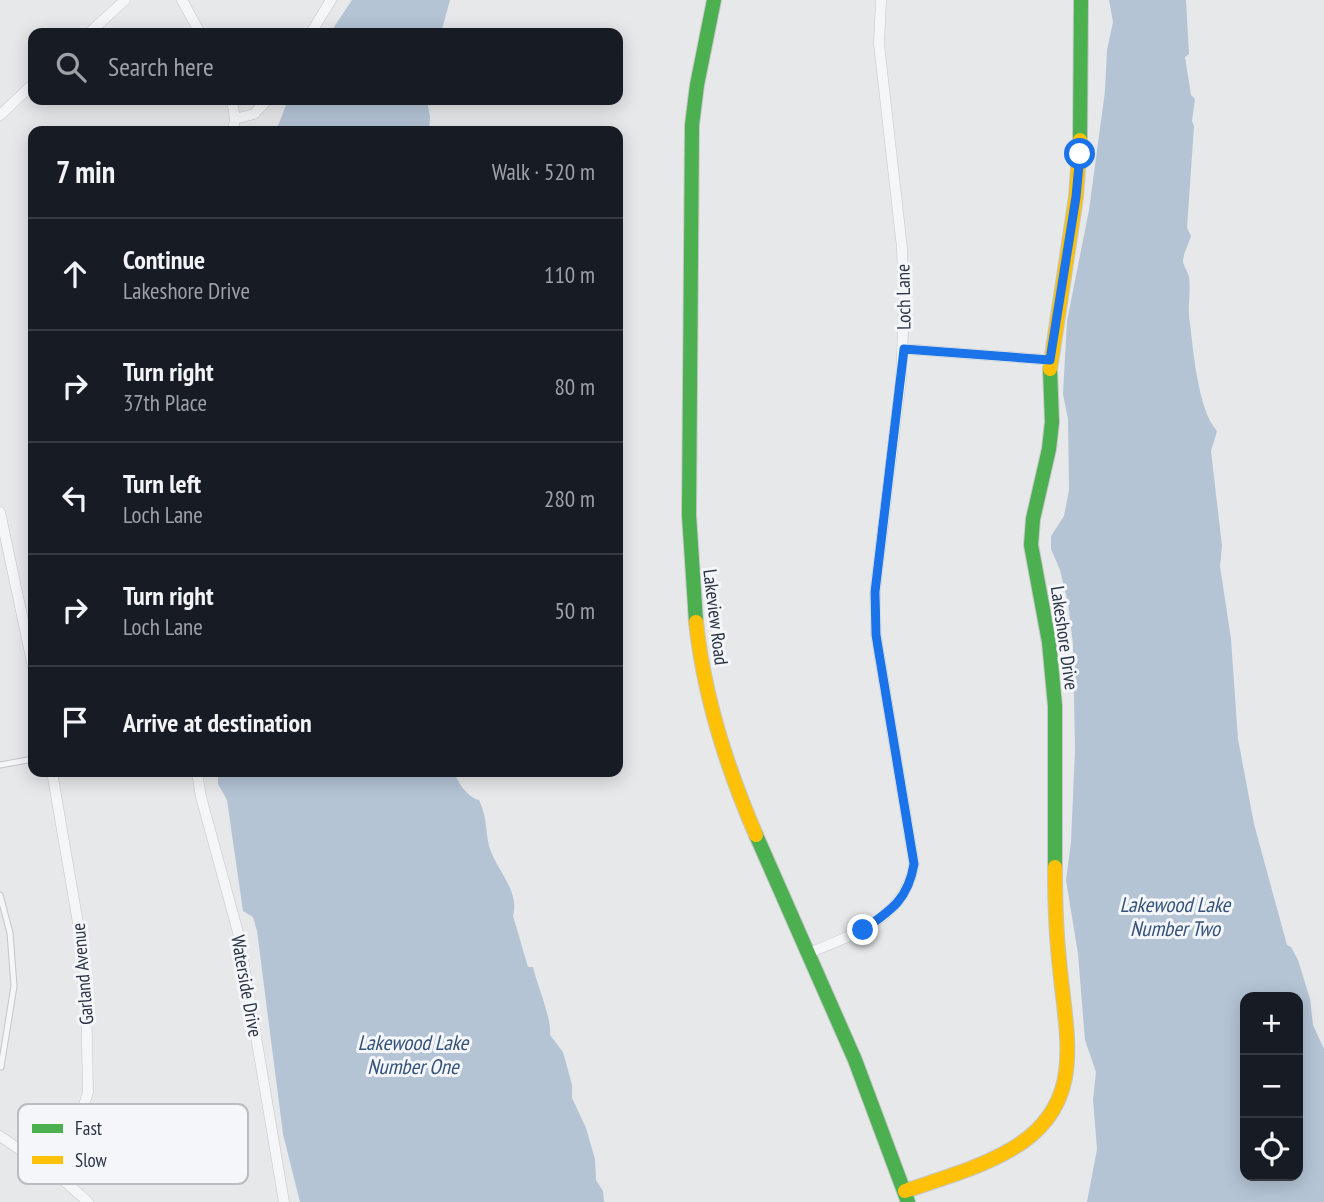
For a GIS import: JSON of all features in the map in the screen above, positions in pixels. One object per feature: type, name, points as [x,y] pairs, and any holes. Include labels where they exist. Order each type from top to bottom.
[{"type":"street","points":[[94,28],[125,0]]},
{"type":"street","points":[[182,0],[197,28]]},
{"type":"street","points":[[314,28],[331,0]]},
{"type":"street","name":"Lakeview Road","points":[[714,0],[692,125],[690,575],[700,657],[721,745],[743,805],[808,953],[907,1197]]},
{"type":"street","name":"Loch Lane","points":[[808,953],[863,930],[894,909],[904,896],[912,873],[914,856],[892,743],[876,635],[875,592],[904,349],[902,248],[879,44],[881,0]]},
{"type":"street","name":"Lakeshore Drive","points":[[907,1197],[999,1156],[1033,1136],[1056,1106],[1068,1070],[1055,884],[1055,706],[1048,642],[1031,545],[1033,519],[1049,449],[1052,422],[1050,360],[1076,197],[1080,154],[1081,0]]},
{"type":"street","points":[[0,115],[28,89]]},
{"type":"street","points":[[233,105],[234,126]]},
{"type":"street","points":[[235,119],[254,114],[262,105]]},
{"type":"street","points":[[904,349],[1050,360]]},
{"type":"street","points":[[0,512],[28,644]]},
{"type":"street","name":"Garland Avenue","points":[[53,777],[83,953],[88,1092],[84,1104]]},
{"type":"street","name":"Waterside Drive","points":[[198,777],[239,936],[284,1202]]},
{"type":"street","points":[[0,1136],[18,1148]]},
{"type":"street","points":[[66,1184],[88,1202]]},
{"type":"lane","points":[[0,765],[28,760]]},
{"type":"lane","points":[[0,895],[10,933],[14,986],[1,1066]]},
{"type":"water","points":[[352,0],[450,0],[442,28],[333,28]]},
{"type":"water","name":"Lakewood Lake Number Two","points":[[1109,0],[1186,0],[1189,54],[1185,57],[1191,95],[1195,99],[1187,228],[1191,236],[1183,262],[1189,277],[1189,316],[1200,393],[1210,421],[1217,431],[1211,451],[1222,546],[1220,566],[1231,639],[1238,739],[1254,824],[1287,945],[1298,960],[1310,999],[1313,1025],[1324,1049],[1324,1202],[1087,1202],[1097,1149],[1093,1100],[1096,1072],[1085,1040],[1078,954],[1066,880],[1071,842],[1075,750],[1073,644],[1068,603],[1060,570],[1051,549],[1051,536],[1064,516],[1069,490],[1068,419],[1063,394],[1067,321],[1089,210],[1105,91],[1107,50],[1113,22]]},
{"type":"water","points":[[286,105],[428,105],[430,117],[429,126],[278,126]]},
{"type":"water","name":"Lakewood Lake Number One","points":[[218,777],[457,777],[464,789],[479,800],[490,849],[511,890],[513,916],[528,967],[533,967],[547,1011],[550,1035],[563,1052],[572,1085],[572,1098],[586,1128],[595,1159],[596,1180],[603,1191],[604,1202],[300,1202],[283,1134],[257,931],[253,917],[243,911],[227,800],[218,784]]},
{"type":"traffic: fast","points":[[696,622],[689,515],[692,125],[714,0]]},
{"type":"traffic: fast","points":[[1080,140],[1081,0]]},
{"type":"traffic: fast","points":[[1050,369],[1052,422],[1049,449],[1033,519],[1031,545],[1049,642],[1055,706],[1055,867]]},
{"type":"traffic: fast","points":[[756,835],[855,1060],[908,1202]]},
{"type":"traffic: slow","points":[[1050,369],[1076,197],[1080,140]]},
{"type":"traffic: slow","points":[[696,622],[718,731],[756,835]]},
{"type":"traffic: slow","points":[[905,1191],[972,1168],[1010,1150],[1034,1133],[1051,1114],[1061,1093],[1067,1047],[1058,944],[1055,867]]},
{"type":"route","points":[[863,930],[894,909],[908,887],[914,864],[876,635],[875,592],[904,349],[1050,360],[1076,197],[1080,154]]}]
